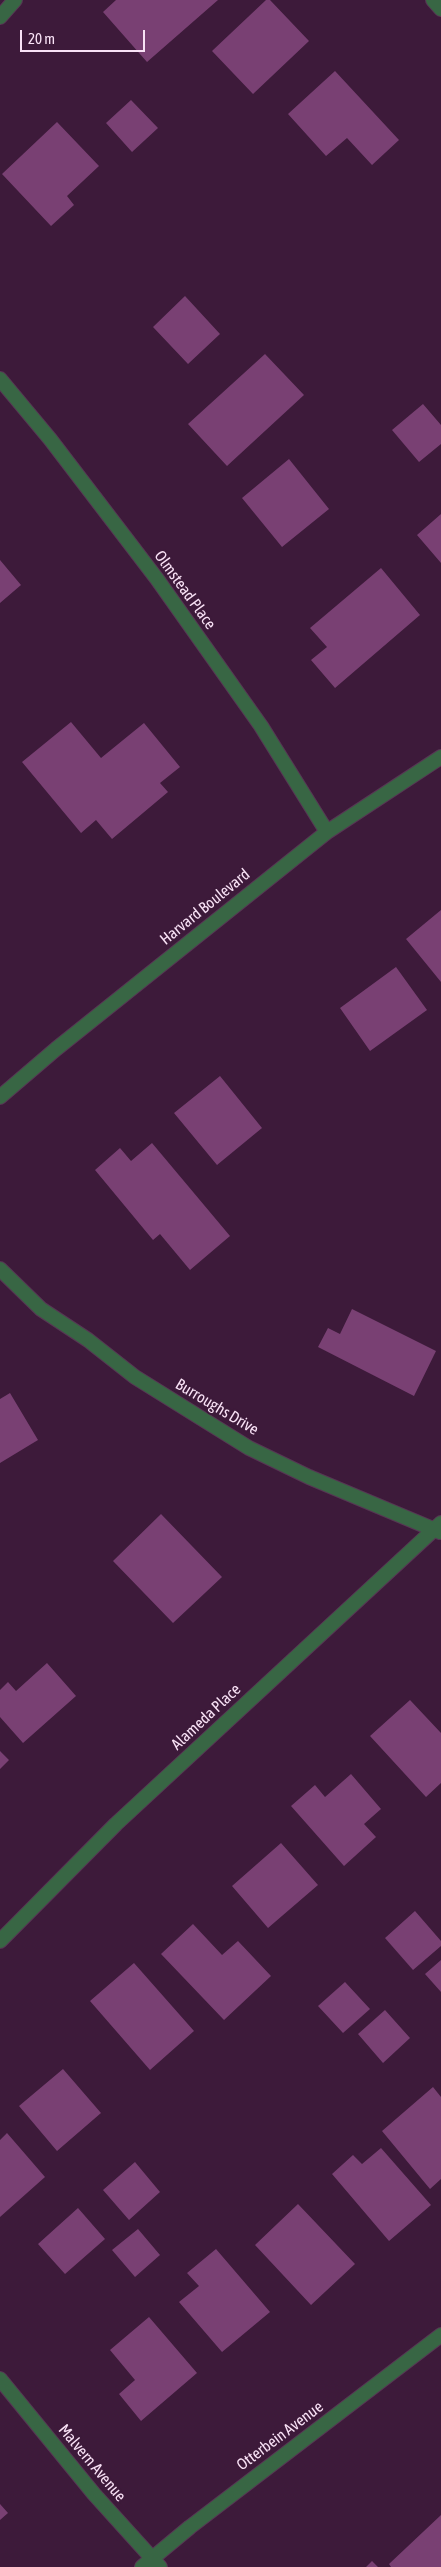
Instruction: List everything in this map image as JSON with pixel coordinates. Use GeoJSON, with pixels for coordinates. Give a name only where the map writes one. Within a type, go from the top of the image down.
{"type":"FeatureCollection","features":[{"type":"Feature","properties":{"kind":"street"},"geometry":{"type":"LineString","coordinates":[[0,17],[15,0]]}},
{"type":"Feature","properties":{"kind":"street"},"geometry":{"type":"LineString","coordinates":[[433,0],[441,9]]}},
{"type":"Feature","properties":{"kind":"street","name":"Olmstead Place"},"geometry":{"type":"LineString","coordinates":[[0,379],[50,439],[157,579],[261,726],[327,832]]}},
{"type":"Feature","properties":{"kind":"street","name":"Harvard Boulevard"},"geometry":{"type":"LineString","coordinates":[[0,1097],[56,1049],[327,832],[441,758]]}},
{"type":"Feature","properties":{"kind":"street","name":"Burroughs Drive"},"geometry":{"type":"LineString","coordinates":[[0,1269],[41,1310],[88,1340],[135,1377],[249,1448],[309,1477],[439,1529]]}},
{"type":"Feature","properties":{"kind":"street","name":"Alameda Place"},"geometry":{"type":"LineString","coordinates":[[0,1941],[116,1824],[439,1529]]}},
{"type":"Feature","properties":{"kind":"street","name":"Otterbein Avenue"},"geometry":{"type":"LineString","coordinates":[[151,2564],[441,2335]]}},
{"type":"Feature","properties":{"kind":"street","name":"Malvern Avenue"},"geometry":{"type":"LineString","coordinates":[[0,2379],[151,2564]]}},
{"type":"Feature","properties":{"kind":"building"},"geometry":{"type":"Polygon","coordinates":[[[116,0],[218,0],[147,62],[103,12],[116,0]]]}},
{"type":"Feature","properties":{"kind":"building"},"geometry":{"type":"Polygon","coordinates":[[[266,0],[270,0],[309,41],[253,94],[212,51],[266,0]]]}},
{"type":"Feature","properties":{"kind":"building"},"geometry":{"type":"Polygon","coordinates":[[[335,71],[399,140],[372,165],[347,138],[326,156],[288,114],[335,71]]]}},
{"type":"Feature","properties":{"kind":"building"},"geometry":{"type":"Polygon","coordinates":[[[131,100],[158,128],[132,152],[106,123],[131,100]]]}},
{"type":"Feature","properties":{"kind":"building"},"geometry":{"type":"Polygon","coordinates":[[[57,122],[99,166],[67,196],[74,205],[51,226],[2,174],[57,122]]]}},
{"type":"Feature","properties":{"kind":"building"},"geometry":{"type":"Polygon","coordinates":[[[185,296],[220,334],[188,364],[153,327],[185,296]]]}},
{"type":"Feature","properties":{"kind":"building"},"geometry":{"type":"Polygon","coordinates":[[[265,354],[304,395],[227,466],[188,424],[265,354]]]}},
{"type":"Feature","properties":{"kind":"building"},"geometry":{"type":"Polygon","coordinates":[[[423,404],[441,425],[441,444],[419,462],[392,430],[423,404]]]}},
{"type":"Feature","properties":{"kind":"building"},"geometry":{"type":"Polygon","coordinates":[[[289,459],[329,509],[282,547],[242,498],[289,459]]]}},
{"type":"Feature","properties":{"kind":"building"},"geometry":{"type":"Polygon","coordinates":[[[441,514],[441,563],[417,535],[441,514]]]}},
{"type":"Feature","properties":{"kind":"building"},"geometry":{"type":"Polygon","coordinates":[[[0,560],[21,585],[0,603],[0,560]]]}},
{"type":"Feature","properties":{"kind":"building"},"geometry":{"type":"Polygon","coordinates":[[[381,568],[420,615],[335,688],[311,660],[327,647],[310,628],[381,568]]]}},
{"type":"Feature","properties":{"kind":"building"},"geometry":{"type":"Polygon","coordinates":[[[71,722],[101,758],[144,723],[180,767],[160,783],[168,792],[112,839],[96,820],[81,833],[22,762],[71,722]]]}},
{"type":"Feature","properties":{"kind":"building"},"geometry":{"type":"Polygon","coordinates":[[[441,910],[441,982],[406,939],[441,910]]]}},
{"type":"Feature","properties":{"kind":"building"},"geometry":{"type":"Polygon","coordinates":[[[396,967],[427,1010],[370,1051],[340,1008],[396,967]]]}},
{"type":"Feature","properties":{"kind":"building"},"geometry":{"type":"Polygon","coordinates":[[[220,1076],[262,1128],[217,1165],[174,1113],[220,1076]]]}},
{"type":"Feature","properties":{"kind":"building"},"geometry":{"type":"Polygon","coordinates":[[[152,1143],[230,1236],[190,1270],[160,1234],[153,1240],[95,1170],[120,1148],[131,1161],[152,1143]]]}},
{"type":"Feature","properties":{"kind":"building"},"geometry":{"type":"Polygon","coordinates":[[[352,1309],[436,1351],[414,1396],[318,1347],[328,1328],[340,1334],[352,1309]]]}},
{"type":"Feature","properties":{"kind":"building"},"geometry":{"type":"Polygon","coordinates":[[[10,1393],[38,1440],[0,1463],[0,1399],[10,1393]]]}},
{"type":"Feature","properties":{"kind":"building"},"geometry":{"type":"Polygon","coordinates":[[[161,1514],[222,1577],[173,1623],[113,1561],[161,1514]]]}},
{"type":"Feature","properties":{"kind":"building"},"geometry":{"type":"Polygon","coordinates":[[[47,1663],[76,1696],[23,1743],[0,1717],[0,1690],[8,1682],[16,1691],[47,1663]]]}},
{"type":"Feature","properties":{"kind":"building"},"geometry":{"type":"Polygon","coordinates":[[[410,1700],[441,1733],[441,1783],[426,1797],[370,1736],[410,1700]]]}},
{"type":"Feature","properties":{"kind":"building"},"geometry":{"type":"Polygon","coordinates":[[[0,1751],[9,1760],[0,1769],[0,1751]]]}},
{"type":"Feature","properties":{"kind":"building"},"geometry":{"type":"Polygon","coordinates":[[[351,1774],[381,1809],[364,1824],[376,1837],[344,1866],[291,1806],[315,1785],[325,1797],[351,1774]]]}},
{"type":"Feature","properties":{"kind":"building"},"geometry":{"type":"Polygon","coordinates":[[[281,1843],[318,1885],[268,1928],[232,1886],[281,1843]]]}},
{"type":"Feature","properties":{"kind":"building"},"geometry":{"type":"Polygon","coordinates":[[[415,1911],[441,1941],[441,1946],[413,1970],[385,1938],[415,1911]]]}},
{"type":"Feature","properties":{"kind":"building"},"geometry":{"type":"Polygon","coordinates":[[[193,1924],[222,1955],[238,1941],[271,1976],[224,2020],[161,1954],[193,1924]]]}},
{"type":"Feature","properties":{"kind":"building"},"geometry":{"type":"Polygon","coordinates":[[[441,1960],[441,1992],[425,1974],[441,1960]]]}},
{"type":"Feature","properties":{"kind":"building"},"geometry":{"type":"Polygon","coordinates":[[[134,1963],[194,2031],[150,2070],[90,2001],[134,1963]]]}},
{"type":"Feature","properties":{"kind":"building"},"geometry":{"type":"Polygon","coordinates":[[[345,1982],[370,2009],[343,2033],[318,2006],[345,1982]]]}},
{"type":"Feature","properties":{"kind":"building"},"geometry":{"type":"Polygon","coordinates":[[[385,2010],[410,2038],[383,2063],[358,2034],[385,2010]]]}},
{"type":"Feature","properties":{"kind":"building"},"geometry":{"type":"Polygon","coordinates":[[[63,2069],[101,2113],[57,2151],[19,2106],[63,2069]]]}},
{"type":"Feature","properties":{"kind":"building"},"geometry":{"type":"Polygon","coordinates":[[[433,2087],[441,2097],[441,2179],[430,2189],[382,2131],[433,2087]]]}},
{"type":"Feature","properties":{"kind":"building"},"geometry":{"type":"Polygon","coordinates":[[[7,2133],[45,2177],[0,2217],[0,2140],[7,2133]]]}},
{"type":"Feature","properties":{"kind":"building"},"geometry":{"type":"Polygon","coordinates":[[[381,2148],[431,2205],[389,2241],[332,2174],[353,2155],[362,2164],[381,2148]]]}},
{"type":"Feature","properties":{"kind":"building"},"geometry":{"type":"Polygon","coordinates":[[[135,2162],[160,2192],[129,2220],[103,2190],[135,2162]]]}},
{"type":"Feature","properties":{"kind":"building"},"geometry":{"type":"Polygon","coordinates":[[[298,2204],[355,2264],[311,2305],[255,2245],[298,2204]]]}},
{"type":"Feature","properties":{"kind":"building"},"geometry":{"type":"Polygon","coordinates":[[[78,2208],[105,2239],[65,2274],[38,2244],[78,2208]]]}},
{"type":"Feature","properties":{"kind":"building"},"geometry":{"type":"Polygon","coordinates":[[[138,2229],[160,2255],[135,2277],[112,2250],[138,2229]]]}},
{"type":"Feature","properties":{"kind":"building"},"geometry":{"type":"Polygon","coordinates":[[[216,2249],[270,2312],[222,2352],[179,2302],[199,2286],[187,2273],[216,2249]]]}},
{"type":"Feature","properties":{"kind":"building"},"geometry":{"type":"Polygon","coordinates":[[[149,2317],[197,2373],[141,2421],[119,2394],[135,2380],[110,2350],[149,2317]]]}},
{"type":"Feature","properties":{"kind":"building"},"geometry":{"type":"Polygon","coordinates":[[[0,2504],[8,2513],[0,2520],[0,2504]]]}},
{"type":"Feature","properties":{"kind":"building"},"geometry":{"type":"Polygon","coordinates":[[[441,2515],[441,2567],[391,2567],[389,2564],[441,2515]]]}},
{"type":"Feature","properties":{"kind":"building"},"geometry":{"type":"Polygon","coordinates":[[[372,2561],[378,2567],[366,2567],[372,2561]]]}}]}
